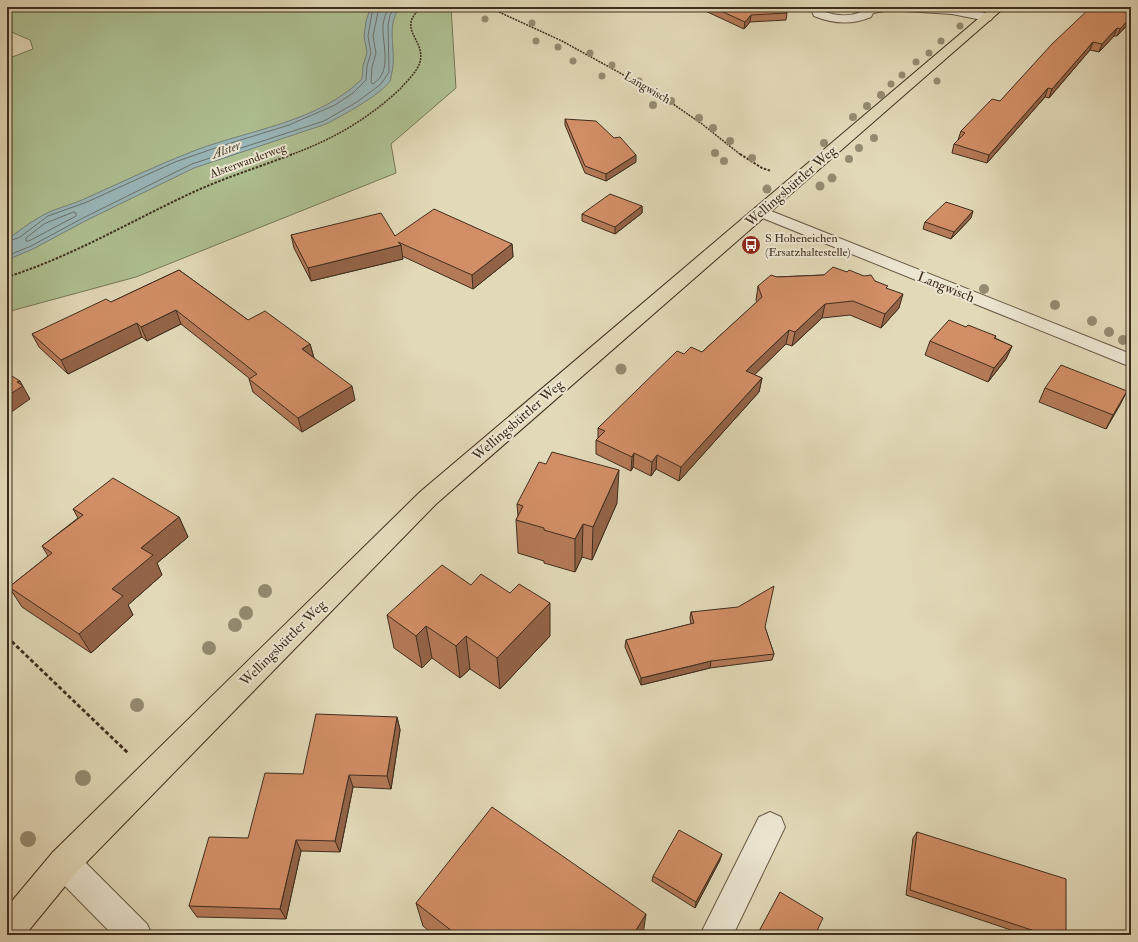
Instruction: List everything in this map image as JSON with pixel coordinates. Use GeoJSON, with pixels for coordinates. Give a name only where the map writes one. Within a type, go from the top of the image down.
{"type":"FeatureCollection","features":[{"type":"Feature","properties":{"kind":"main road","name":"Wellingsbüttler Weg"},"geometry":{"type":"LineString","coordinates":[[7,932],[64,863],[428,498],[761,212],[798,178],[999,7]]}},
{"type":"Feature","properties":{"kind":"street"},"geometry":{"type":"LineString","coordinates":[[816,7],[816,10],[822,15],[844,19],[861,17],[867,14],[867,10],[886,7]]}},
{"type":"Feature","properties":{"kind":"street"},"geometry":{"type":"LineString","coordinates":[[904,7],[952,10],[987,17]]}},
{"type":"Feature","properties":{"kind":"street","name":"Langwisch"},"geometry":{"type":"LineString","coordinates":[[761,212],[1131,361]]}},
{"type":"Feature","properties":{"kind":"street"},"geometry":{"type":"LineString","coordinates":[[716,935],[770,827]]}},
{"type":"Feature","properties":{"kind":"street"},"geometry":{"type":"LineString","coordinates":[[64,863],[136,935]]}},
{"type":"Feature","properties":{"kind":"path","name":"Alsterwanderweg"},"geometry":{"type":"LineString","coordinates":[[7,277],[43,266],[76,252],[168,204],[212,184],[300,151],[353,127],[378,108],[413,74],[420,61],[421,51],[410,29],[411,18],[422,7]]}},
{"type":"Feature","properties":{"kind":"path","name":"Langwisch"},"geometry":{"type":"LineString","coordinates":[[488,7],[562,41],[660,95],[702,124],[741,155],[762,168],[798,178]]}},
{"type":"Feature","properties":{"kind":"path"},"geometry":{"type":"LineString","coordinates":[[7,636],[151,776]]}},
{"type":"Feature","properties":{"kind":"green space"},"geometry":{"type":"Polygon","coordinates":[[[7,7],[451,7],[456,88],[391,144],[396,173],[136,277],[7,312],[7,59],[33,49],[30,40],[7,30],[7,7]]]}},
{"type":"Feature","properties":{"kind":"water","name":"Alster"},"geometry":{"type":"Polygon","coordinates":[[[371,7],[400,7],[393,22],[393,64],[390,80],[379,92],[350,111],[326,124],[194,168],[85,221],[33,249],[7,260],[7,239],[45,214],[82,200],[196,150],[305,115],[345,94],[362,79],[363,66],[367,53],[364,36],[366,21],[371,7]]]}},
{"type":"Feature","properties":{"kind":"building"},"geometry":{"type":"Polygon","coordinates":[[[712,7],[783,7],[787,13],[751,15],[745,22],[712,7]]]}},
{"type":"Feature","properties":{"kind":"building"},"geometry":{"type":"Polygon","coordinates":[[[1091,7],[1131,7],[1131,17],[1120,29],[1117,28],[1102,44],[1093,42],[1052,89],[1048,88],[989,155],[954,144],[965,133],[961,131],[992,99],[1000,101],[1052,44],[1091,7]]]}},
{"type":"Feature","properties":{"kind":"building"},"geometry":{"type":"Polygon","coordinates":[[[565,119],[596,121],[614,138],[620,137],[636,155],[606,174],[585,166],[565,119]]]}},
{"type":"Feature","properties":{"kind":"building"},"geometry":{"type":"Polygon","coordinates":[[[610,194],[642,206],[615,227],[582,214],[610,194]]]}},
{"type":"Feature","properties":{"kind":"building"},"geometry":{"type":"Polygon","coordinates":[[[946,202],[973,211],[954,232],[925,222],[946,202]]]}},
{"type":"Feature","properties":{"kind":"building"},"geometry":{"type":"Polygon","coordinates":[[[434,209],[512,244],[472,275],[398,242],[401,245],[308,268],[291,235],[381,213],[395,236],[434,209]]]}},
{"type":"Feature","properties":{"kind":"building"},"geometry":{"type":"Polygon","coordinates":[[[833,267],[847,272],[849,270],[864,276],[871,275],[875,281],[888,286],[886,288],[903,294],[885,314],[853,301],[825,304],[795,332],[789,330],[746,371],[762,378],[681,467],[657,455],[652,462],[634,453],[632,457],[596,440],[605,431],[598,428],[677,351],[684,354],[691,347],[702,352],[762,297],[758,286],[771,275],[777,277],[824,275],[833,267]]]}},
{"type":"Feature","properties":{"kind":"building"},"geometry":{"type":"Polygon","coordinates":[[[179,270],[248,320],[265,311],[310,344],[302,349],[352,386],[298,418],[249,379],[257,374],[176,310],[141,327],[137,323],[61,360],[32,334],[106,299],[111,302],[179,270]]]}},
{"type":"Feature","properties":{"kind":"building"},"geometry":{"type":"Polygon","coordinates":[[[949,320],[966,327],[968,325],[996,336],[994,338],[1012,346],[994,368],[930,341],[949,320]]]}},
{"type":"Feature","properties":{"kind":"building"},"geometry":{"type":"Polygon","coordinates":[[[1061,365],[1127,391],[1113,415],[1045,388],[1061,365]]]}},
{"type":"Feature","properties":{"kind":"building"},"geometry":{"type":"Polygon","coordinates":[[[7,373],[20,381],[17,382],[23,386],[7,396],[7,373]]]}},
{"type":"Feature","properties":{"kind":"building"},"geometry":{"type":"Polygon","coordinates":[[[552,452],[619,470],[593,527],[583,524],[575,539],[516,520],[523,506],[517,504],[539,462],[546,464],[552,452]]]}},
{"type":"Feature","properties":{"kind":"building"},"geometry":{"type":"Polygon","coordinates":[[[113,478],[179,517],[141,548],[153,555],[112,589],[123,596],[79,634],[9,587],[52,553],[42,546],[83,515],[73,509],[113,478]]]}},
{"type":"Feature","properties":{"kind":"building"},"geometry":{"type":"Polygon","coordinates":[[[442,565],[471,585],[481,574],[510,593],[519,584],[550,603],[497,658],[466,636],[456,646],[426,626],[416,636],[387,615],[442,565]]]}},
{"type":"Feature","properties":{"kind":"building"},"geometry":{"type":"Polygon","coordinates":[[[774,586],[765,627],[774,654],[711,661],[641,678],[626,640],[694,623],[691,612],[738,607],[774,586]]]}},
{"type":"Feature","properties":{"kind":"building"},"geometry":{"type":"Polygon","coordinates":[[[316,714],[397,717],[387,776],[349,775],[335,841],[296,840],[280,909],[189,906],[209,837],[248,838],[265,773],[303,774],[316,714]]]}},
{"type":"Feature","properties":{"kind":"building"},"geometry":{"type":"Polygon","coordinates":[[[492,807],[646,914],[633,935],[457,935],[416,903],[492,807]]]}},
{"type":"Feature","properties":{"kind":"building"},"geometry":{"type":"Polygon","coordinates":[[[679,830],[722,854],[696,902],[653,876],[679,830]]]}},
{"type":"Feature","properties":{"kind":"building"},"geometry":{"type":"Polygon","coordinates":[[[917,832],[1066,879],[1066,935],[1047,935],[910,890],[917,832]]]}},
{"type":"Feature","properties":{"kind":"building"},"geometry":{"type":"Polygon","coordinates":[[[780,892],[823,918],[815,935],[757,935],[780,892]]]}},
{"type":"Feature","properties":{"kind":"place","name":"S Hoheneichen (Ersatzhaltestelle)"},"geometry":{"type":"Point","coordinates":[751,245]}}]}
